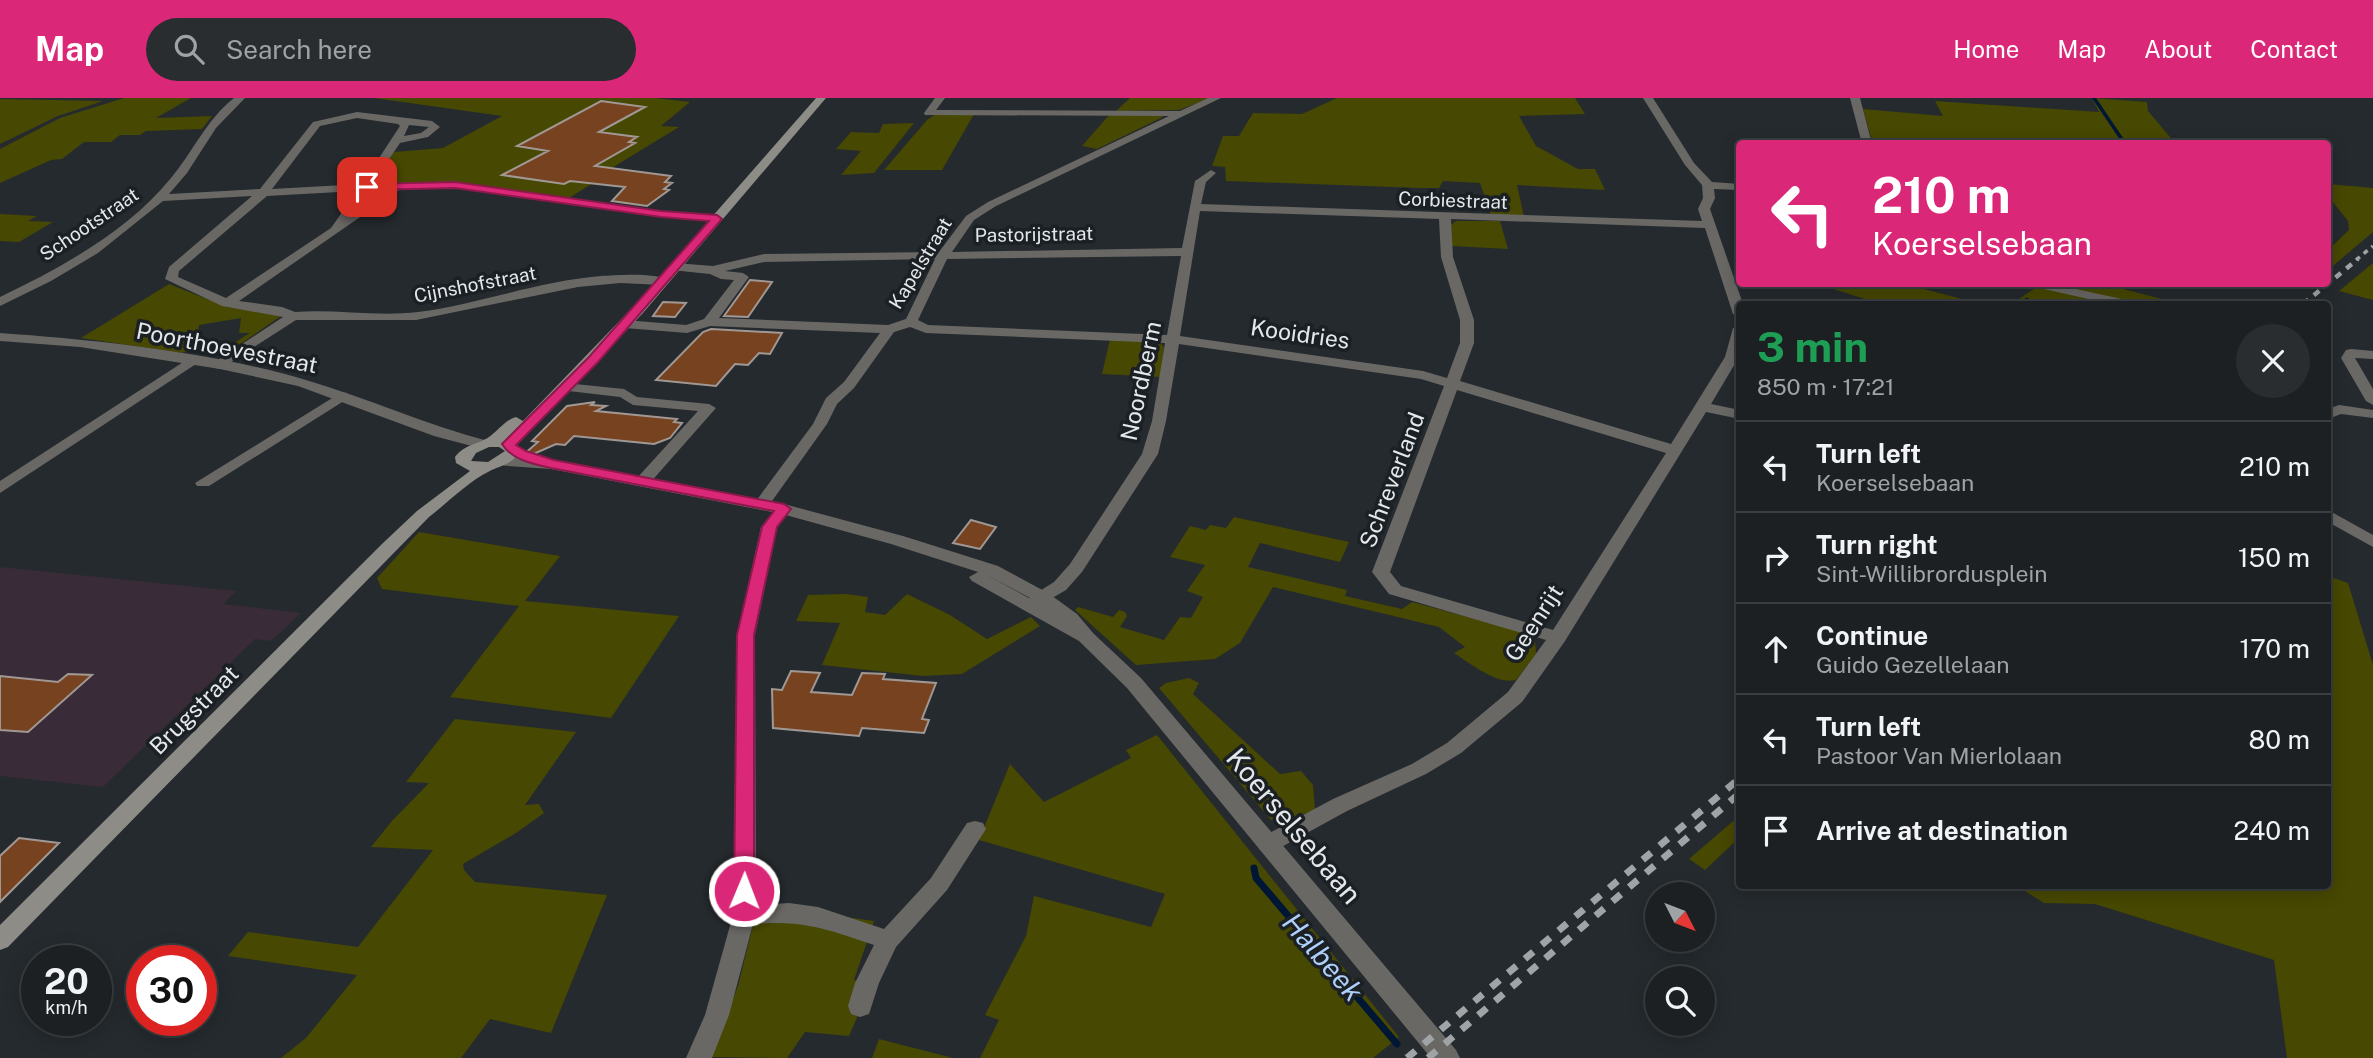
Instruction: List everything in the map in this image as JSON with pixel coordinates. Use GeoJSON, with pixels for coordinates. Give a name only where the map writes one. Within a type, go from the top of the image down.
{"type":"FeatureCollection","features":[{"type":"Feature","properties":{"kind":"main road"},"geometry":{"type":"LineString","coordinates":[[500,448],[593,359],[821,98]]}},
{"type":"Feature","properties":{"kind":"main road"},"geometry":{"type":"LineString","coordinates":[[500,448],[583,358],[605,344]]}},
{"type":"Feature","properties":{"kind":"main road","name":"Brugstraat"},"geometry":{"type":"LineString","coordinates":[[472,462],[500,448]]}},
{"type":"Feature","properties":{"kind":"main road","name":"Brugstraat"},"geometry":{"type":"LineString","coordinates":[[0,940],[472,462],[500,448]]}},
{"type":"Feature","properties":{"kind":"street","name":"Schootstraat"},"geometry":{"type":"LineString","coordinates":[[0,302],[80,257],[160,198],[176,180],[212,123],[240,98]]}},
{"type":"Feature","properties":{"kind":"street"},"geometry":{"type":"LineString","coordinates":[[940,98],[929,113],[1184,113]]}},
{"type":"Feature","properties":{"kind":"street","name":"Kapelstraat"},"geometry":{"type":"LineString","coordinates":[[761,505],[820,424],[841,389],[849,385],[890,329],[911,322],[943,255],[970,218],[992,204],[1216,98]]}},
{"type":"Feature","properties":{"kind":"street"},"geometry":{"type":"LineString","coordinates":[[1648,98],[1690,165],[1708,185],[1709,198],[1704,209],[1736,303]]}},
{"type":"Feature","properties":{"kind":"street"},"geometry":{"type":"LineString","coordinates":[[1855,98],[1866,140]]}},
{"type":"Feature","properties":{"kind":"street"},"geometry":{"type":"LineString","coordinates":[[293,316],[282,311],[226,303],[172,279],[170,274],[264,192],[317,124],[357,115],[435,127],[424,135],[396,141]]}},
{"type":"Feature","properties":{"kind":"street"},"geometry":{"type":"LineString","coordinates":[[335,231],[396,141],[405,126],[402,121]]}},
{"type":"Feature","properties":{"kind":"street","name":"Noordberm"},"geometry":{"type":"LineString","coordinates":[[1036,601],[1060,586],[1076,568],[1150,454],[1159,421],[1195,207],[1201,181],[1211,173]]}},
{"type":"Feature","properties":{"kind":"street"},"geometry":{"type":"LineString","coordinates":[[160,198],[398,185],[469,187],[661,214],[718,217]]}},
{"type":"Feature","properties":{"kind":"street"},"geometry":{"type":"LineString","coordinates":[[226,303],[335,231],[398,185]]}},
{"type":"Feature","properties":{"kind":"street"},"geometry":{"type":"LineString","coordinates":[[1708,185],[1736,187]]}},
{"type":"Feature","properties":{"kind":"street","name":"Corbiestraat"},"geometry":{"type":"LineString","coordinates":[[1195,207],[1445,218],[1709,225]]}},
{"type":"Feature","properties":{"kind":"street","name":"Schreverland"},"geometry":{"type":"LineString","coordinates":[[1445,218],[1447,257],[1466,320],[1467,343],[1381,572],[1395,590],[1558,637]]}},
{"type":"Feature","properties":{"kind":"street","name":"Pastorijstraat"},"geometry":{"type":"LineString","coordinates":[[713,270],[764,258],[1188,252]]}},
{"type":"Feature","properties":{"kind":"street"},"geometry":{"type":"LineString","coordinates":[[675,267],[713,270],[725,276],[743,277],[709,322]]}},
{"type":"Feature","properties":{"kind":"street","name":"Cijnshofstraat"},"geometry":{"type":"LineString","coordinates":[[293,316],[315,313],[411,317],[456,311],[580,283],[634,279],[663,281]]}},
{"type":"Feature","properties":{"kind":"street"},"geometry":{"type":"LineString","coordinates":[[2052,287],[2113,301]]}},
{"type":"Feature","properties":{"kind":"street"},"geometry":{"type":"LineString","coordinates":[[220,365],[293,316]]}},
{"type":"Feature","properties":{"kind":"street"},"geometry":{"type":"LineString","coordinates":[[625,324],[687,329],[709,322],[890,329]]}},
{"type":"Feature","properties":{"kind":"street","name":"Kooidries"},"geometry":{"type":"LineString","coordinates":[[911,322],[926,329],[1173,339],[1410,373],[1453,383],[1674,450]]}},
{"type":"Feature","properties":{"kind":"street","name":"Poorthoevestraat"},"geometry":{"type":"LineString","coordinates":[[0,337],[80,343],[220,365],[302,383],[439,433],[500,448]]}},
{"type":"Feature","properties":{"kind":"street","name":"Geenrijt"},"geometry":{"type":"LineString","coordinates":[[1268,844],[1340,805],[1419,769],[1454,748],[1515,697],[1558,637],[1702,407],[1732,358],[1736,343]]}},
{"type":"Feature","properties":{"kind":"street"},"geometry":{"type":"LineString","coordinates":[[2373,355],[2351,353],[2348,358],[2373,401]]}},
{"type":"Feature","properties":{"kind":"street"},"geometry":{"type":"LineString","coordinates":[[0,488],[191,361]]}},
{"type":"Feature","properties":{"kind":"street"},"geometry":{"type":"LineString","coordinates":[[565,387],[624,393],[633,401],[705,413],[643,481]]}},
{"type":"Feature","properties":{"kind":"street"},"geometry":{"type":"LineString","coordinates":[[204,483],[342,396]]}},
{"type":"Feature","properties":{"kind":"street"},"geometry":{"type":"LineString","coordinates":[[1702,407],[1736,414]]}},
{"type":"Feature","properties":{"kind":"street"},"geometry":{"type":"LineString","coordinates":[[2331,413],[2339,409],[2373,414]]}},
{"type":"Feature","properties":{"kind":"street","name":"Poorthoevestraat"},"geometry":{"type":"LineString","coordinates":[[439,433],[472,462]]}},
{"type":"Feature","properties":{"kind":"street","name":"Koerselsebaan"},"geometry":{"type":"LineString","coordinates":[[500,448],[551,464],[784,509],[884,536],[992,570],[1036,601],[1060,625],[1087,638],[1134,683],[1447,1058]]}},
{"type":"Feature","properties":{"kind":"street"},"geometry":{"type":"LineString","coordinates":[[699,1058],[716,1015],[744,915],[746,635],[769,527],[784,509]]}},
{"type":"Feature","properties":{"kind":"street"},"geometry":{"type":"LineString","coordinates":[[2331,517],[2369,538]]}},
{"type":"Feature","properties":{"kind":"street"},"geometry":{"type":"LineString","coordinates":[[2331,529],[2369,538]]}},
{"type":"Feature","properties":{"kind":"street"},"geometry":{"type":"LineString","coordinates":[[860,1006],[867,983],[888,940],[939,884],[975,829]]}},
{"type":"Feature","properties":{"kind":"street"},"geometry":{"type":"LineString","coordinates":[[744,915],[789,912],[818,917],[888,940]]}},
{"type":"Feature","properties":{"kind":"shaded area"},"geometry":{"type":"Polygon","coordinates":[[[124,98],[191,98],[156,118],[212,116],[202,129],[146,131],[140,135],[120,135],[111,142],[84,142],[62,159],[51,160],[0,183],[0,149],[60,118],[124,98]]]}},
{"type":"Feature","properties":{"kind":"shaded area"},"geometry":{"type":"Polygon","coordinates":[[[374,98],[655,98],[690,102],[661,126],[679,127],[597,177],[601,178],[569,198],[487,187],[378,183],[377,177],[394,152],[443,148],[502,116],[374,98]]]}},
{"type":"Feature","properties":{"kind":"shaded area"},"geometry":{"type":"Polygon","coordinates":[[[1130,98],[1210,98],[1179,110],[1116,111],[1130,98]]]}},
{"type":"Feature","properties":{"kind":"shaded area"},"geometry":{"type":"Polygon","coordinates":[[[1337,98],[1575,98],[1585,114],[1519,116],[1536,146],[1578,169],[1595,169],[1605,190],[1517,185],[1524,217],[1491,215],[1480,183],[1443,181],[1439,188],[1420,188],[1226,181],[1225,167],[1212,166],[1223,136],[1239,136],[1253,113],[1302,114],[1337,98]]]}},
{"type":"Feature","properties":{"kind":"shaded area"},"geometry":{"type":"Polygon","coordinates":[[[2092,98],[2147,102],[2148,111],[2172,140],[1872,140],[1863,109],[1943,116],[1935,101],[2099,112],[2092,98]]]}},
{"type":"Feature","properties":{"kind":"shaded area"},"geometry":{"type":"Polygon","coordinates":[[[0,99],[103,101],[58,116],[0,144],[0,99]]]}},
{"type":"Feature","properties":{"kind":"shaded area"},"geometry":{"type":"Polygon","coordinates":[[[936,114],[974,114],[942,170],[884,170],[927,120],[936,114]]]}},
{"type":"Feature","properties":{"kind":"shaded area"},"geometry":{"type":"Polygon","coordinates":[[[1110,114],[1163,117],[1097,149],[1082,146],[1110,114]]]}},
{"type":"Feature","properties":{"kind":"shaded area"},"geometry":{"type":"Polygon","coordinates":[[[914,123],[874,173],[841,175],[861,151],[836,149],[851,132],[879,133],[883,124],[914,123]]]}},
{"type":"Feature","properties":{"kind":"shaded area"},"geometry":{"type":"Polygon","coordinates":[[[2331,184],[2373,188],[2373,232],[2331,267],[2331,247],[2349,230],[2348,221],[2331,200],[2331,184]]]}},
{"type":"Feature","properties":{"kind":"shaded area"},"geometry":{"type":"Polygon","coordinates":[[[0,214],[37,216],[28,221],[53,222],[19,242],[0,241],[0,214]]]}},
{"type":"Feature","properties":{"kind":"shaded area"},"geometry":{"type":"Polygon","coordinates":[[[1456,221],[1500,221],[1508,249],[1452,246],[1451,225],[1456,221]]]}},
{"type":"Feature","properties":{"kind":"shaded area"},"geometry":{"type":"Polygon","coordinates":[[[2373,263],[2373,300],[2339,291],[2373,263]]]}},
{"type":"Feature","properties":{"kind":"shaded area"},"geometry":{"type":"Polygon","coordinates":[[[169,284],[227,307],[281,316],[226,354],[220,355],[218,353],[250,333],[239,333],[241,318],[199,325],[197,347],[182,353],[81,338],[169,284]]]}},
{"type":"Feature","properties":{"kind":"shaded area"},"geometry":{"type":"Polygon","coordinates":[[[1916,287],[1970,301],[1871,301],[1830,288],[1916,287]]]}},
{"type":"Feature","properties":{"kind":"shaded area"},"geometry":{"type":"Polygon","coordinates":[[[2037,287],[2042,287],[2100,301],[2016,301],[2037,287]]]}},
{"type":"Feature","properties":{"kind":"shaded area"},"geometry":{"type":"Polygon","coordinates":[[[2064,287],[2116,287],[2169,301],[2123,301],[2064,287]]]}},
{"type":"Feature","properties":{"kind":"shaded area"},"geometry":{"type":"Polygon","coordinates":[[[1110,339],[1160,343],[1164,347],[1160,377],[1102,374],[1110,339]]]}},
{"type":"Feature","properties":{"kind":"shaded area"},"geometry":{"type":"Polygon","coordinates":[[[1234,517],[1349,542],[1340,562],[1260,543],[1248,567],[1347,590],[1345,596],[1402,609],[1412,602],[1516,630],[1535,640],[1536,654],[1516,680],[1500,679],[1454,653],[1465,647],[1439,627],[1273,587],[1240,643],[1215,659],[1136,665],[1075,610],[1078,607],[1113,617],[1119,610],[1125,612],[1127,616],[1120,627],[1164,640],[1180,617],[1191,618],[1203,597],[1187,591],[1205,565],[1170,557],[1190,526],[1206,530],[1210,525],[1226,528],[1234,517]]]}},
{"type":"Feature","properties":{"kind":"shaded area"},"geometry":{"type":"Polygon","coordinates":[[[419,532],[560,556],[525,601],[679,616],[611,718],[450,697],[519,606],[382,589],[377,578],[419,532]]]}},
{"type":"Feature","properties":{"kind":"shaded area"},"geometry":{"type":"Polygon","coordinates":[[[0,567],[236,591],[223,604],[301,613],[271,641],[255,639],[103,787],[0,776],[0,567]]]}},
{"type":"Feature","properties":{"kind":"shaded area"},"geometry":{"type":"Polygon","coordinates":[[[2331,577],[2348,583],[2373,665],[2373,1058],[2287,1058],[2274,960],[2095,904],[2044,903],[2022,889],[2331,889],[2331,577]]]}},
{"type":"Feature","properties":{"kind":"shaded area"},"geometry":{"type":"Polygon","coordinates":[[[846,594],[868,597],[865,612],[885,615],[907,594],[950,615],[987,639],[1031,617],[1040,626],[962,674],[923,676],[822,665],[840,623],[796,621],[808,595],[846,594]]]}},
{"type":"Feature","properties":{"kind":"shaded area"},"geometry":{"type":"Polygon","coordinates":[[[1189,678],[1199,683],[1193,694],[1280,774],[1301,771],[1313,785],[1315,810],[1281,822],[1271,820],[1159,688],[1166,683],[1189,678]]]}},
{"type":"Feature","properties":{"kind":"shaded area"},"geometry":{"type":"Polygon","coordinates":[[[455,719],[576,732],[525,805],[539,804],[544,813],[463,864],[464,870],[475,882],[607,895],[551,1033],[490,1019],[461,1058],[281,1058],[306,1038],[357,975],[228,956],[248,932],[358,947],[433,850],[371,847],[429,783],[406,782],[455,719]]]}},
{"type":"Feature","properties":{"kind":"shaded area"},"geometry":{"type":"Polygon","coordinates":[[[1157,735],[1399,1037],[1373,1058],[980,1058],[999,1020],[985,1015],[1026,936],[1034,896],[1151,927],[1165,894],[979,840],[1010,764],[1044,802],[1131,758],[1126,750],[1157,735]]]}},
{"type":"Feature","properties":{"kind":"shaded area"},"geometry":{"type":"Polygon","coordinates":[[[1736,819],[1736,841],[1705,870],[1689,859],[1736,819]]]}},
{"type":"Feature","properties":{"kind":"shaded area"},"geometry":{"type":"Polygon","coordinates":[[[758,905],[874,921],[854,980],[872,983],[849,1036],[805,1032],[787,1058],[711,1057],[738,986],[758,905]]]}},
{"type":"Feature","properties":{"kind":"shaded area"},"geometry":{"type":"Polygon","coordinates":[[[879,1039],[953,1058],[872,1058],[879,1039]]]}},
{"type":"Feature","properties":{"kind":"building"},"geometry":{"type":"Polygon","coordinates":[[[601,101],[645,107],[599,132],[637,137],[629,142],[635,143],[595,166],[671,176],[665,182],[672,183],[664,189],[669,190],[647,206],[612,201],[625,187],[570,181],[564,184],[502,175],[548,151],[517,146],[601,101]]]}},
{"type":"Feature","properties":{"kind":"building"},"geometry":{"type":"Polygon","coordinates":[[[750,280],[772,282],[748,317],[724,316],[750,280]]]}},
{"type":"Feature","properties":{"kind":"building"},"geometry":{"type":"Polygon","coordinates":[[[663,302],[686,303],[675,317],[653,316],[663,302]]]}},
{"type":"Feature","properties":{"kind":"building"},"geometry":{"type":"Polygon","coordinates":[[[711,329],[782,333],[770,354],[759,353],[748,365],[735,364],[716,386],[656,380],[703,332],[711,329]]]}},
{"type":"Feature","properties":{"kind":"building"},"geometry":{"type":"Polygon","coordinates":[[[595,402],[591,405],[606,406],[596,411],[677,419],[674,422],[682,423],[670,438],[654,444],[574,436],[565,445],[556,444],[529,456],[523,455],[538,442],[532,441],[567,406],[595,402]]]}},
{"type":"Feature","properties":{"kind":"building"},"geometry":{"type":"Polygon","coordinates":[[[971,520],[996,527],[980,549],[953,543],[971,520]]]}},
{"type":"Feature","properties":{"kind":"building"},"geometry":{"type":"Polygon","coordinates":[[[791,671],[820,673],[811,692],[852,695],[862,673],[885,674],[883,679],[936,683],[922,719],[929,720],[924,733],[862,728],[859,736],[773,728],[772,689],[782,690],[791,671]]]}},
{"type":"Feature","properties":{"kind":"building"},"geometry":{"type":"Polygon","coordinates":[[[68,674],[92,675],[28,732],[0,730],[0,676],[58,682],[68,674]]]}},
{"type":"Feature","properties":{"kind":"building"},"geometry":{"type":"Polygon","coordinates":[[[19,838],[59,843],[0,902],[0,856],[19,838]]]}},
{"type":"Feature","properties":{"kind":"waterway","name":"Halbeek"},"geometry":{"type":"LineString","coordinates":[[2094,98],[2122,140]]}},
{"type":"Feature","properties":{"kind":"waterway","name":"Halbeek"},"geometry":{"type":"LineString","coordinates":[[1254,868],[1256,878],[1397,1044]]}},
{"type":"Feature","properties":{"kind":"railway"},"geometry":{"type":"LineString","coordinates":[[2356,260],[2373,246]]}},
{"type":"Feature","properties":{"kind":"railway"},"geometry":{"type":"LineString","coordinates":[[2331,281],[2358,259]]}},
{"type":"Feature","properties":{"kind":"railway"},"geometry":{"type":"LineString","coordinates":[[2307,301],[2324,287]]}},
{"type":"Feature","properties":{"kind":"railway"},"geometry":{"type":"LineString","coordinates":[[1407,1058],[1736,781]]}},
{"type":"Feature","properties":{"kind":"railway"},"geometry":{"type":"LineString","coordinates":[[1428,1058],[1736,796]]}},
{"type":"Feature","properties":{"kind":"route"},"geometry":{"type":"LineString","coordinates":[[367,187],[455,185],[661,214],[717,219],[593,359],[509,444],[513,451],[551,464],[784,509],[769,527],[746,635],[744,891]]}}]}
